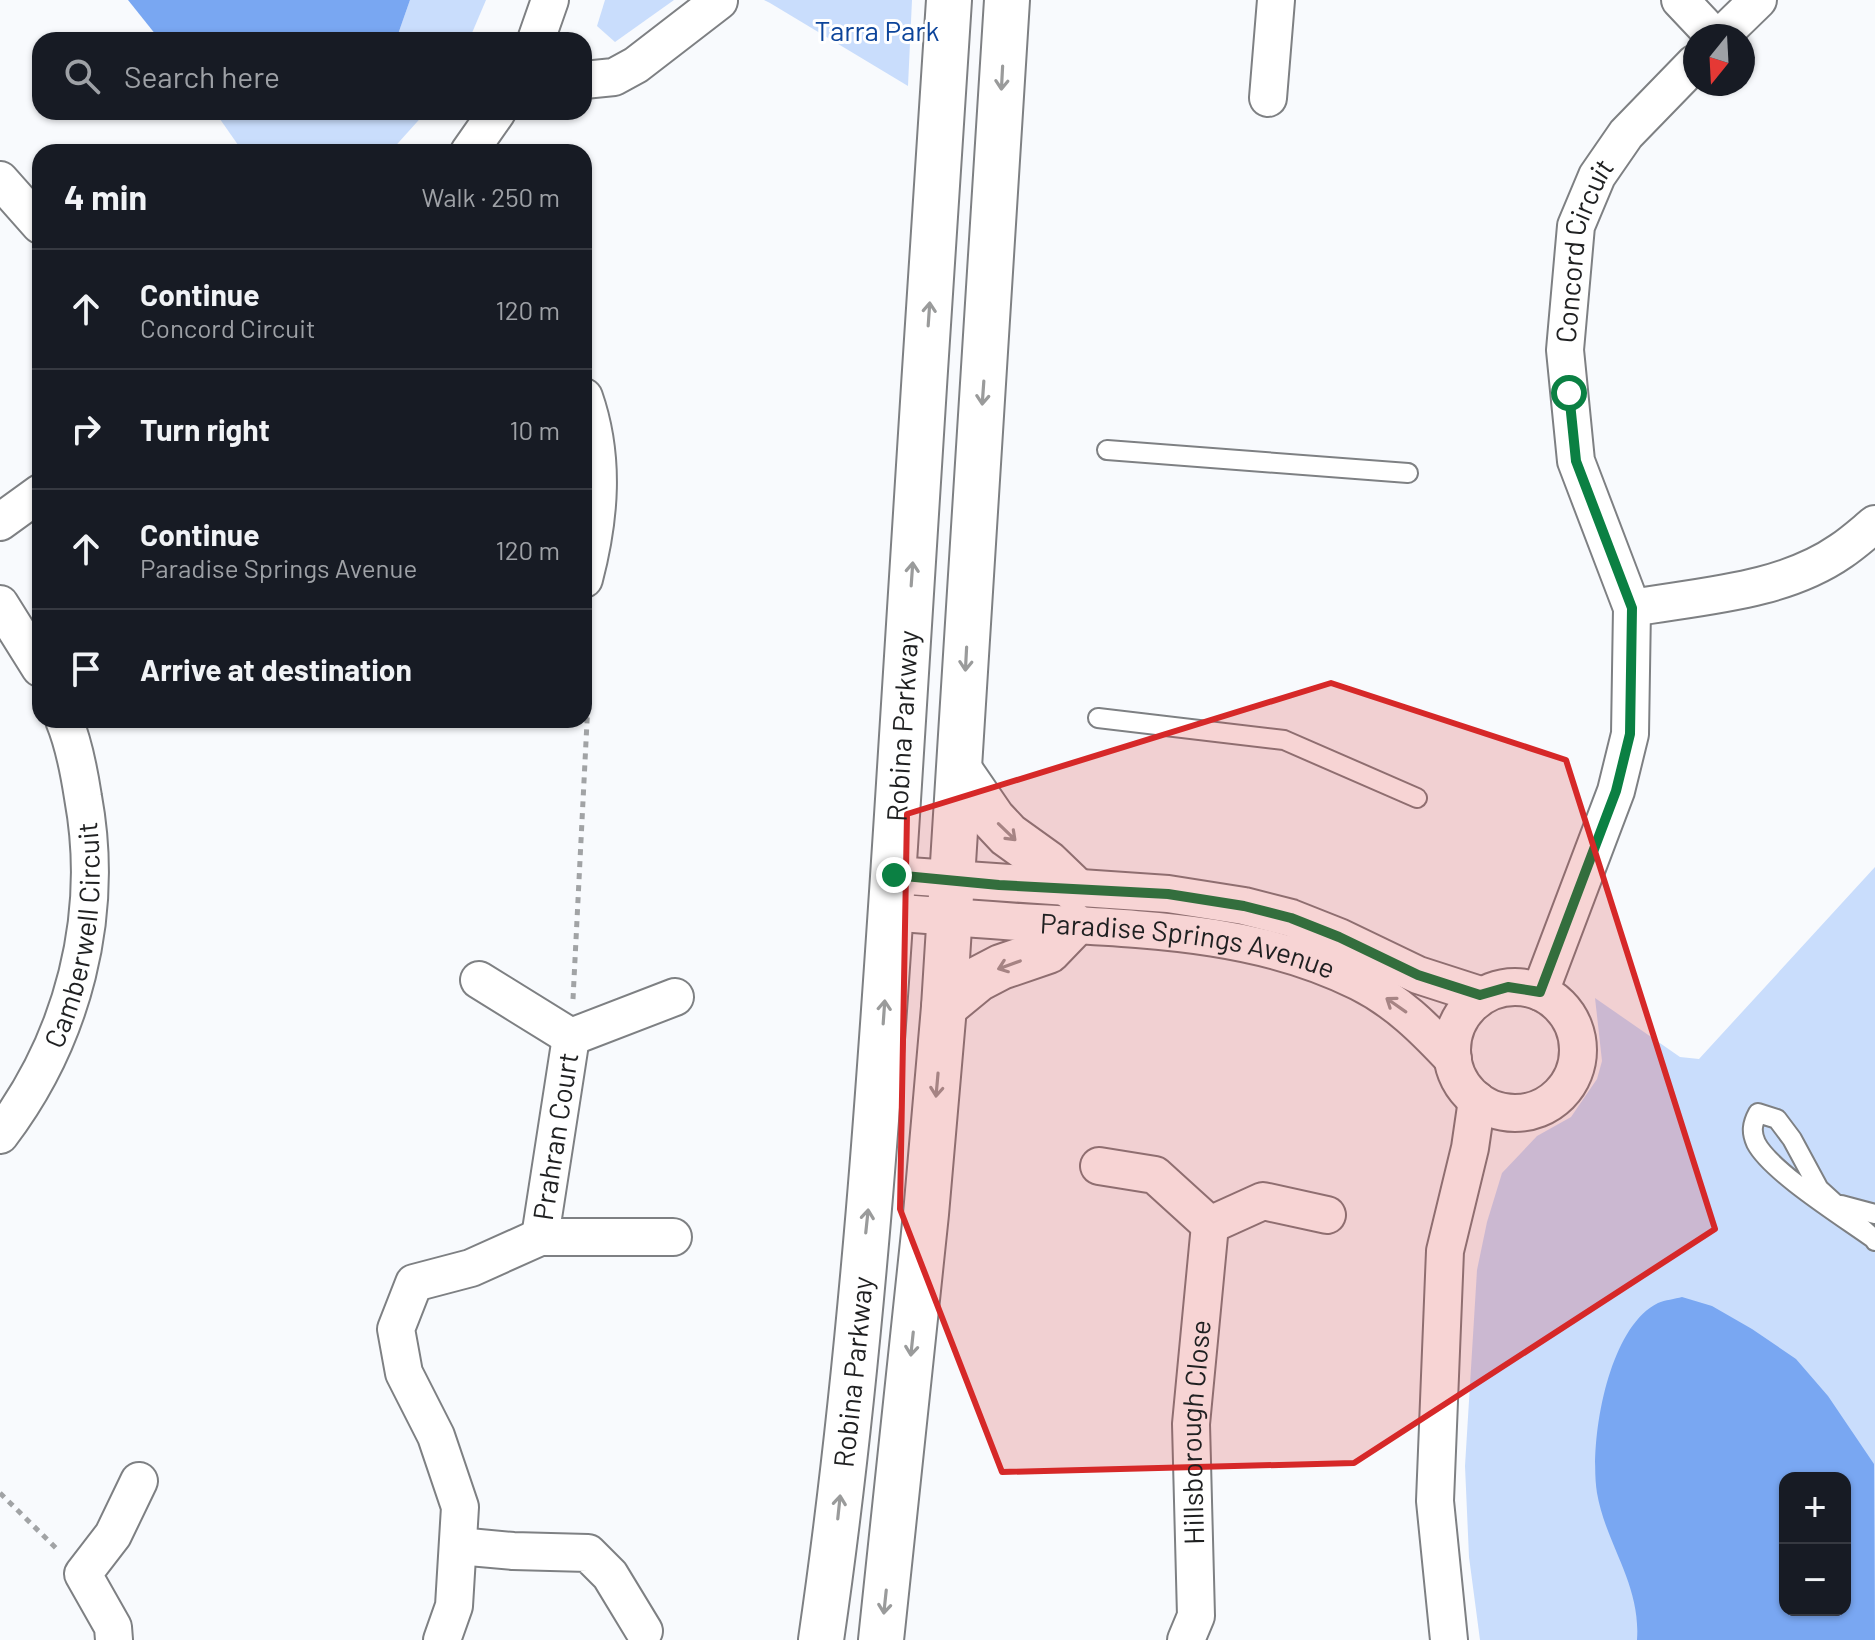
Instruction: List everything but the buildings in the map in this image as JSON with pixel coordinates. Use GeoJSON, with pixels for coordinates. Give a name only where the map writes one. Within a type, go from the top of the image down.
{"type":"FeatureCollection","features":[{"type":"Feature","properties":{"kind":"main road","name":"Robina Parkway"},"geometry":{"type":"LineString","coordinates":[[821,1640],[834,1549],[872,1174],[893,894],[949,0]]}},
{"type":"Feature","properties":{"kind":"main road","name":"Robina Parkway"},"geometry":{"type":"LineString","coordinates":[[881,1640],[926,1214],[944,1007],[1007,0]]}},
{"type":"Feature","properties":{"kind":"main road"},"geometry":{"type":"LineString","coordinates":[[944,1007],[978,979],[1001,967],[1048,951],[1073,906],[1047,863],[1008,835],[960,771]]}},
{"type":"Feature","properties":{"kind":"street"},"geometry":{"type":"LineString","coordinates":[[539,32],[550,0]]}},
{"type":"Feature","properties":{"kind":"street"},"geometry":{"type":"LineString","coordinates":[[1268,98],[1276,0]]}},
{"type":"Feature","properties":{"kind":"street"},"geometry":{"type":"LineString","coordinates":[[1680,0],[1703,24]]}},
{"type":"Feature","properties":{"kind":"street"},"geometry":{"type":"LineString","coordinates":[[1733,24],[1758,0]]}},
{"type":"Feature","properties":{"kind":"street"},"geometry":{"type":"LineString","coordinates":[[592,79],[614,77],[636,65],[719,1]]}},
{"type":"Feature","properties":{"kind":"street","name":"Concord Circuit"},"geometry":{"type":"LineString","coordinates":[[1540,992],[1616,791],[1630,734],[1632,608],[1576,461],[1565,350],[1576,226],[1597,176],[1626,134],[1683,75]]}},
{"type":"Feature","properties":{"kind":"street"},"geometry":{"type":"LineString","coordinates":[[475,144],[491,120]]}},
{"type":"Feature","properties":{"kind":"street"},"geometry":{"type":"LineString","coordinates":[[0,180],[32,216]]}},
{"type":"Feature","properties":{"kind":"street"},"geometry":{"type":"LineString","coordinates":[[592,425],[596,439],[599,495],[592,542]]}},
{"type":"Feature","properties":{"kind":"street"},"geometry":{"type":"LineString","coordinates":[[0,522],[32,499]]}},
{"type":"Feature","properties":{"kind":"street"},"geometry":{"type":"LineString","coordinates":[[1632,608],[1752,587],[1799,573],[1840,552],[1875,524]]}},
{"type":"Feature","properties":{"kind":"street"},"geometry":{"type":"LineString","coordinates":[[0,604],[32,655]]}},
{"type":"Feature","properties":{"kind":"street","name":"Camberwell Circuit"},"geometry":{"type":"LineString","coordinates":[[0,1135],[23,1105],[49,1056],[78,976],[85,938],[91,886],[90,833],[81,782],[66,728]]}},
{"type":"Feature","properties":{"kind":"street","name":"Paradise Springs Avenue"},"geometry":{"type":"LineString","coordinates":[[893,894],[1073,906],[1210,900],[1291,918],[1418,975],[1480,995]]}},
{"type":"Feature","properties":{"kind":"street","name":"Paradise Springs Avenue"},"geometry":{"type":"LineString","coordinates":[[1073,906],[1291,956],[1358,981],[1415,1018],[1453,1059]]}},
{"type":"Feature","properties":{"kind":"street","name":"Prahran Court"},"geometry":{"type":"LineString","coordinates":[[479,980],[571,1037]]}},
{"type":"Feature","properties":{"kind":"street"},"geometry":{"type":"LineString","coordinates":[[1508,987],[1540,992],[1567,1013],[1579,1044],[1578,1060],[1569,1084],[1552,1102],[1537,1110],[1521,1113],[1491,1108],[1477,1100],[1461,1082],[1453,1059],[1453,1042],[1457,1026],[1480,995],[1508,987]]}},
{"type":"Feature","properties":{"kind":"street","name":"Prahran Court"},"geometry":{"type":"LineString","coordinates":[[571,1037],[675,997]]}},
{"type":"Feature","properties":{"kind":"street","name":"Prahran Court"},"geometry":{"type":"LineString","coordinates":[[540,1237],[571,1037]]}},
{"type":"Feature","properties":{"kind":"street"},"geometry":{"type":"LineString","coordinates":[[1449,1640],[1435,1501],[1445,1251],[1459,1199],[1477,1100]]}},
{"type":"Feature","properties":{"kind":"street"},"geometry":{"type":"LineString","coordinates":[[1459,1199],[1488,1154],[1521,1113]]}},
{"type":"Feature","properties":{"kind":"street"},"geometry":{"type":"LineString","coordinates":[[1099,1166],[1155,1175],[1210,1225],[1263,1201],[1327,1215]]}},
{"type":"Feature","properties":{"kind":"street","name":"Hillsborough Close"},"geometry":{"type":"LineString","coordinates":[[1186,1640],[1196,1616],[1191,1424],[1210,1225]]}},
{"type":"Feature","properties":{"kind":"street","name":"Prahran Court"},"geometry":{"type":"LineString","coordinates":[[458,1546],[460,1507],[436,1436],[404,1373],[396,1329],[414,1283],[471,1268],[540,1237],[673,1237]]}},
{"type":"Feature","properties":{"kind":"street"},"geometry":{"type":"LineString","coordinates":[[114,1640],[113,1627],[83,1574],[113,1535],[139,1481]]}},
{"type":"Feature","properties":{"kind":"street"},"geometry":{"type":"LineString","coordinates":[[442,1640],[454,1606],[458,1546],[588,1553],[610,1575],[644,1631]]}},
{"type":"Feature","properties":{"kind":"lane"},"geometry":{"type":"LineString","coordinates":[[1107,450],[1408,473]]}},
{"type":"Feature","properties":{"kind":"lane"},"geometry":{"type":"LineString","coordinates":[[1098,718],[1284,740],[1417,798]]}},
{"type":"Feature","properties":{"kind":"lane"},"geometry":{"type":"LineString","coordinates":[[1758,1113],[1777,1119],[1792,1139],[1819,1189],[1874,1240],[1772,1163],[1752,1132],[1758,1113]]}},
{"type":"Feature","properties":{"kind":"lane"},"geometry":{"type":"LineString","coordinates":[[1831,1201],[1875,1214]]}},
{"type":"Feature","properties":{"kind":"path"},"geometry":{"type":"LineString","coordinates":[[571,1037],[587,728]]}},
{"type":"Feature","properties":{"kind":"path"},"geometry":{"type":"LineString","coordinates":[[0,1493],[83,1574]]}},
{"type":"Feature","properties":{"kind":"highlighted area"},"geometry":{"type":"Polygon","coordinates":[[[1331,683],[1566,760],[1715,1229],[1354,1463],[1002,1472],[900,1209],[907,814],[1331,683]]]}},
{"type":"Feature","properties":{"kind":"green space"},"geometry":{"type":"Polygon","coordinates":[[[410,0],[486,0],[472,32],[399,32],[410,0]]]}},
{"type":"Feature","properties":{"kind":"green space"},"geometry":{"type":"Polygon","coordinates":[[[605,0],[674,0],[615,42],[597,26],[605,0]]]}},
{"type":"Feature","properties":{"kind":"green space","name":"Tarra Park"},"geometry":{"type":"Polygon","coordinates":[[[764,0],[912,0],[908,86],[770,3],[764,0]]]}},
{"type":"Feature","properties":{"kind":"green space"},"geometry":{"type":"Polygon","coordinates":[[[221,120],[419,120],[397,144],[237,144],[221,120]]]}},
{"type":"Feature","properties":{"kind":"green space"},"geometry":{"type":"Polygon","coordinates":[[[1875,867],[1875,1640],[1480,1640],[1469,1557],[1465,1466],[1477,1270],[1502,1173],[1537,1136],[1571,1117],[1597,1079],[1602,1061],[1595,998],[1680,1057],[1699,1059],[1875,867]]]}},
{"type":"Feature","properties":{"kind":"water"},"geometry":{"type":"Polygon","coordinates":[[[128,0],[410,0],[399,32],[154,32],[128,0]]]}},
{"type":"Feature","properties":{"kind":"water"},"geometry":{"type":"Polygon","coordinates":[[[1682,1297],[1712,1306],[1796,1359],[1828,1396],[1874,1464],[1875,1640],[1637,1640],[1634,1601],[1601,1512],[1595,1472],[1596,1446],[1605,1389],[1614,1361],[1640,1316],[1658,1303],[1682,1297]]]}},
{"type":"Feature","properties":{"kind":"route"},"geometry":{"type":"LineString","coordinates":[[894,875],[999,885],[1168,894],[1244,906],[1291,918],[1418,975],[1480,995],[1508,987],[1540,992],[1616,791],[1630,734],[1632,608],[1576,461],[1569,393]]}}]}
